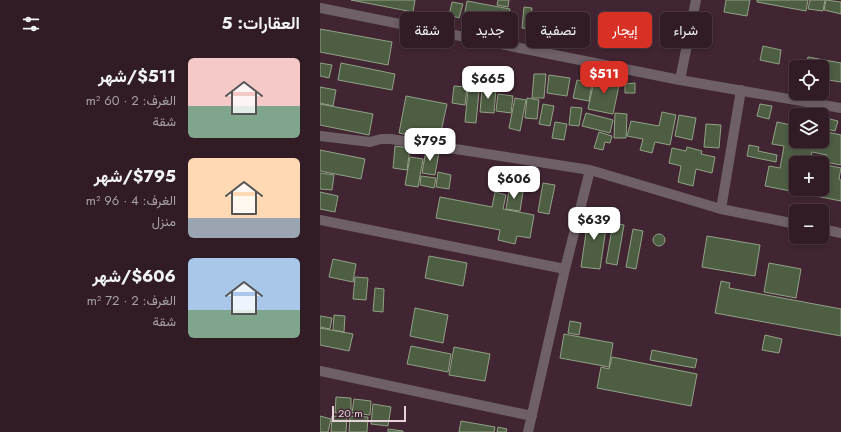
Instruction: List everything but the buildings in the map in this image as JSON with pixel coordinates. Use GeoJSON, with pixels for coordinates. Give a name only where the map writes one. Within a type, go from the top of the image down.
{"type":"FeatureCollection","features":[{"type":"Feature","properties":{"kind":"street"},"geometry":{"type":"LineString","coordinates":[[680,80],[696,0]]}},
{"type":"Feature","properties":{"kind":"street"},"geometry":{"type":"LineString","coordinates":[[320,8],[680,80],[841,108]]}},
{"type":"Feature","properties":{"kind":"street"},"geometry":{"type":"LineString","coordinates":[[720,209],[741,90]]}},
{"type":"Feature","properties":{"kind":"street"},"geometry":{"type":"LineString","coordinates":[[320,136],[370,142],[381,139],[391,139],[590,170],[720,209],[789,223]]}},
{"type":"Feature","properties":{"kind":"street"},"geometry":{"type":"LineString","coordinates":[[528,432],[565,268],[590,170]]}},
{"type":"Feature","properties":{"kind":"street"},"geometry":{"type":"LineString","coordinates":[[320,220],[565,268]]}},
{"type":"Feature","properties":{"kind":"street"},"geometry":{"type":"LineString","coordinates":[[829,230],[841,233]]}},
{"type":"Feature","properties":{"kind":"street"},"geometry":{"type":"LineString","coordinates":[[320,371],[532,416]]}}]}
